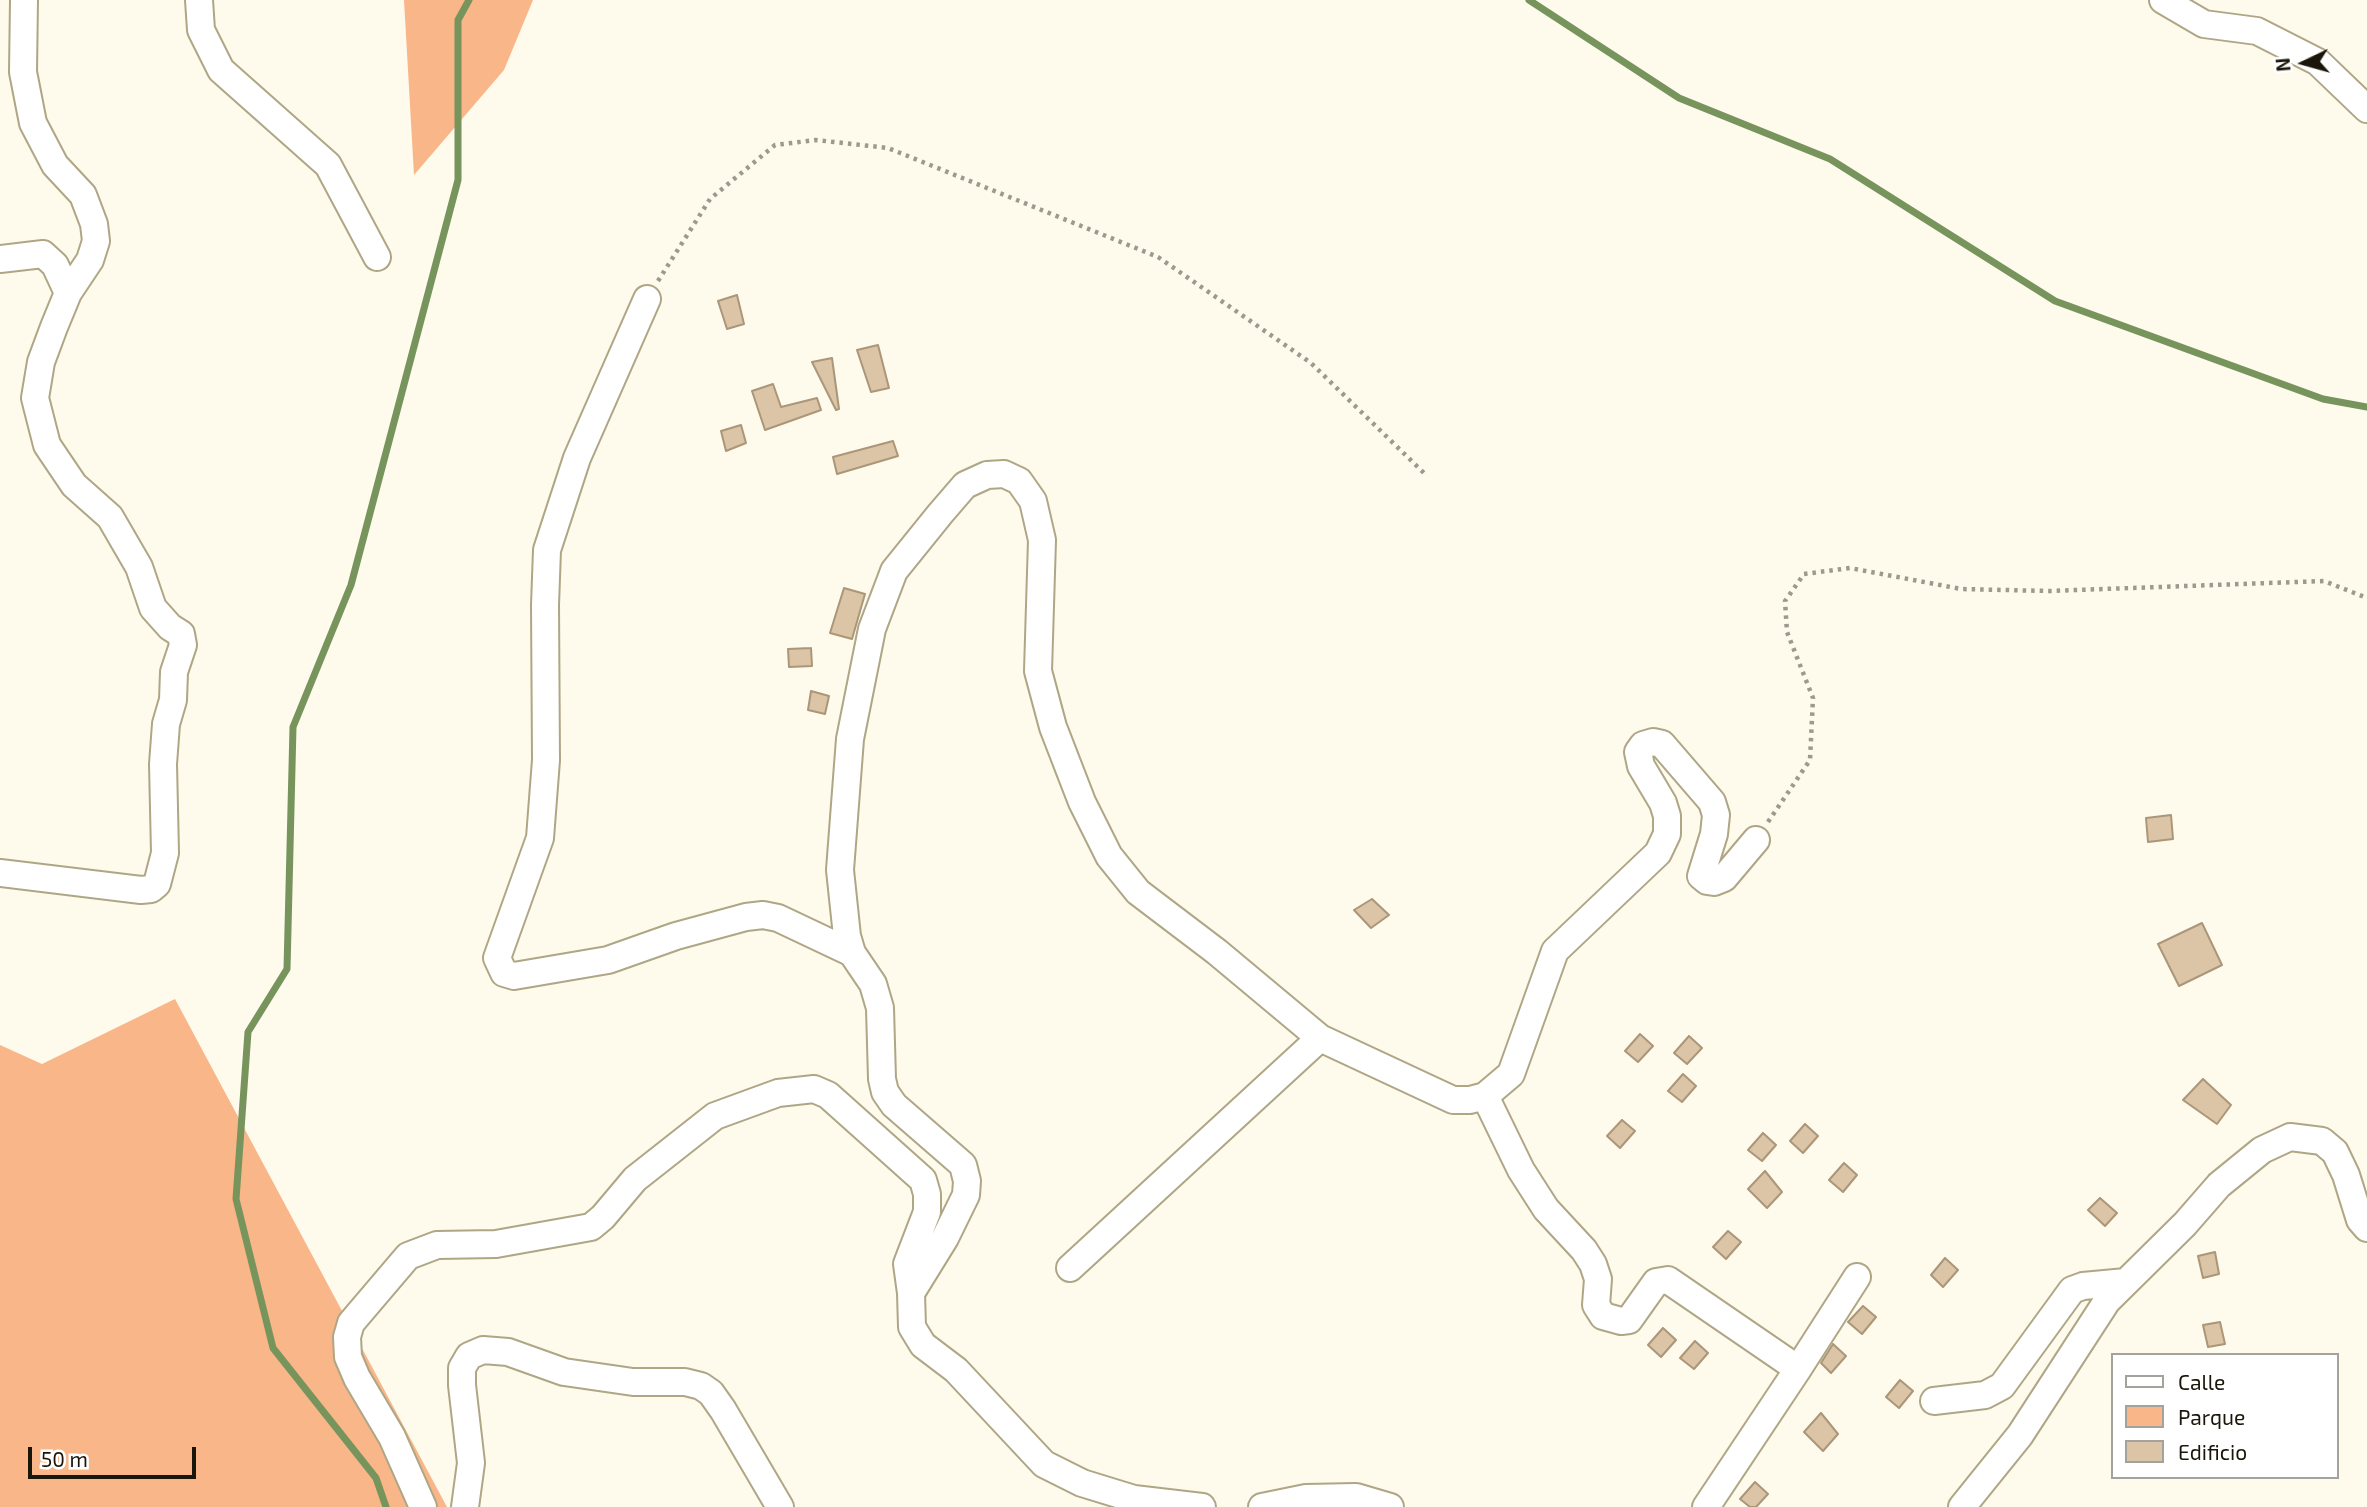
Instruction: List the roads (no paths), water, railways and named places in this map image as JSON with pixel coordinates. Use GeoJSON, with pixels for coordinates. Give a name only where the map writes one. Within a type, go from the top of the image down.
{"type":"FeatureCollection","features":[{"type":"Feature","properties":{"kind":"street"},"geometry":{"type":"LineString","coordinates":[[0,873],[141,890],[151,889],[157,884],[164,853],[163,764],[166,724],[173,700],[174,672],[183,639],[153,608],[139,567],[110,517],[74,485],[47,445],[35,398],[41,362],[68,293],[90,260],[96,241],[94,223],[83,195],[55,165],[33,123],[23,72],[24,0]]}},
{"type":"Feature","properties":{"kind":"street"},"geometry":{"type":"LineString","coordinates":[[199,0],[201,30],[220,70],[328,165],[377,257]]}},
{"type":"Feature","properties":{"kind":"street"},"geometry":{"type":"LineString","coordinates":[[2171,2],[2204,24],[2257,31],[2318,62],[2367,109]]}},
{"type":"Feature","properties":{"kind":"street"},"geometry":{"type":"LineString","coordinates":[[0,259],[43,254],[55,265],[68,293]]}},
{"type":"Feature","properties":{"kind":"street"},"geometry":{"type":"LineString","coordinates":[[647,299],[577,458],[547,550],[546,760],[540,838],[497,958],[505,973],[514,976],[608,960],[676,936],[762,915],[779,918],[852,953]]}},
{"type":"Feature","properties":{"kind":"street"},"geometry":{"type":"LineString","coordinates":[[911,1293],[945,1238],[967,1195],[967,1181],[963,1166],[894,1105],[885,1092],[882,1079],[880,1008],[873,984],[852,953],[847,936],[840,870],[850,739],[873,629],[894,571],[965,485],[987,475],[1004,474],[1019,481],[1033,501],[1042,540],[1038,671],[1054,727],[1082,803],[1109,856],[1138,892],[1217,952],[1320,1038],[1453,1100],[1470,1100],[1485,1096],[1511,1074],[1555,951],[1658,853],[1667,834],[1667,816],[1663,803],[1641,766],[1638,752],[1643,745],[1653,741],[1662,744],[1712,802],[1716,815],[1714,834],[1701,876],[1714,883],[1724,878],[1756,840]]}},
{"type":"Feature","properties":{"kind":"street"},"geometry":{"type":"LineString","coordinates":[[1070,1268],[1320,1038]]}},
{"type":"Feature","properties":{"kind":"street"},"geometry":{"type":"LineString","coordinates":[[423,1507],[393,1437],[357,1378],[348,1357],[347,1337],[351,1323],[408,1256],[437,1245],[496,1244],[591,1227],[635,1179],[715,1115],[778,1093],[814,1088],[828,1095],[923,1180],[928,1194],[927,1212],[907,1264],[912,1326],[923,1345],[956,1370],[1044,1464],[1083,1483],[1134,1499],[1202,1507]]}},
{"type":"Feature","properties":{"kind":"street"},"geometry":{"type":"LineString","coordinates":[[1485,1096],[1521,1170],[1546,1209],[1584,1250],[1593,1264],[1598,1279],[1596,1305],[1602,1316],[1620,1321],[1629,1320],[1656,1282],[1668,1280],[1798,1369]]}},
{"type":"Feature","properties":{"kind":"street"},"geometry":{"type":"LineString","coordinates":[[1962,1507],[2020,1435],[2107,1301],[2185,1224],[2219,1185],[2262,1150],[2290,1137],[2322,1141],[2335,1152],[2361,1220],[2367,1228]]}},
{"type":"Feature","properties":{"kind":"street"},"geometry":{"type":"LineString","coordinates":[[1706,1507],[1857,1277]]}},
{"type":"Feature","properties":{"kind":"street"},"geometry":{"type":"LineString","coordinates":[[1934,1401],[1986,1395],[2001,1386],[2072,1290],[2083,1286],[2126,1282]]}},
{"type":"Feature","properties":{"kind":"street"},"geometry":{"type":"LineString","coordinates":[[465,1507],[471,1463],[462,1368],[469,1356],[483,1350],[508,1352],[564,1372],[633,1382],[685,1382],[701,1385],[723,1410],[780,1507]]}},
{"type":"Feature","properties":{"kind":"street"},"geometry":{"type":"LineString","coordinates":[[1262,1507],[1306,1498],[1356,1497],[1390,1507]]}},
{"type":"Feature","properties":{"kind":"waterway"},"geometry":{"type":"LineString","coordinates":[[386,1507],[376,1478],[273,1348],[236,1199],[248,1032],[287,969],[293,727],[351,585],[458,180],[458,20],[469,0]]}},
{"type":"Feature","properties":{"kind":"waterway"},"geometry":{"type":"LineString","coordinates":[[1529,0],[1679,98],[1830,159],[2055,301],[2323,399],[2367,407]]}}]}
